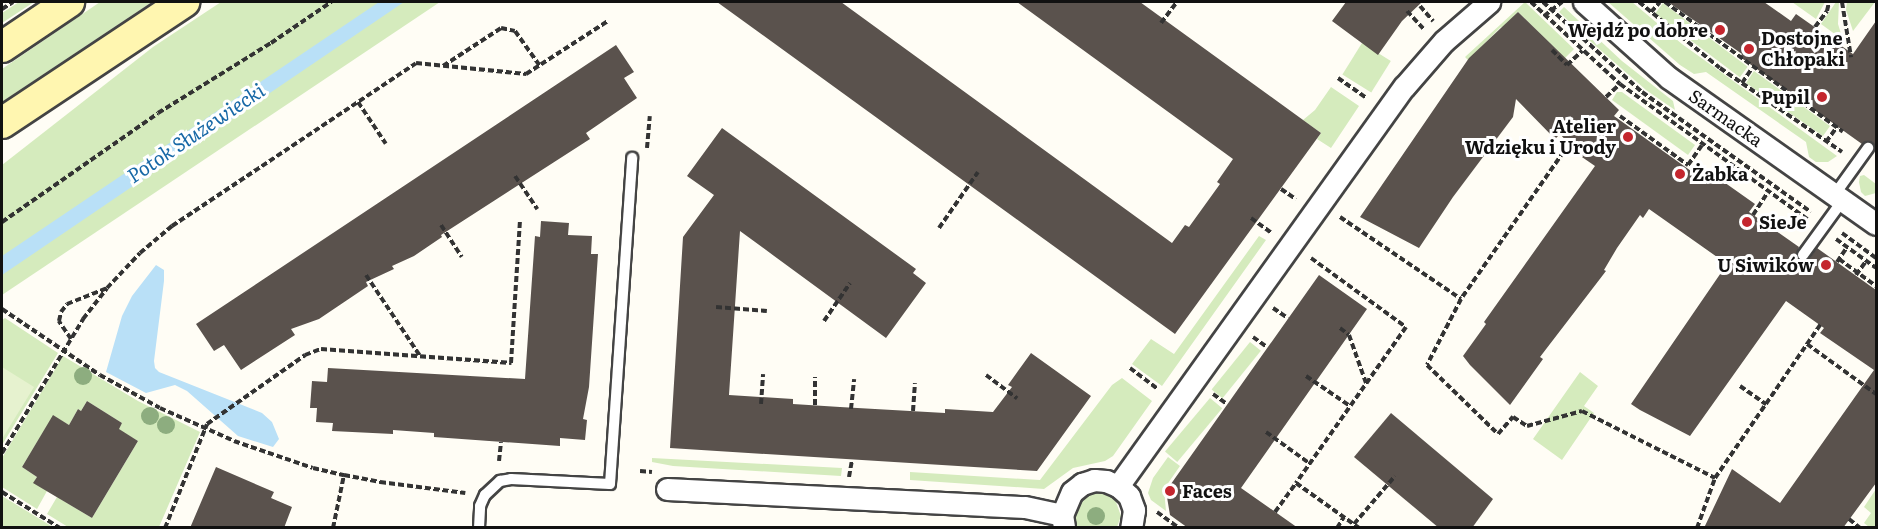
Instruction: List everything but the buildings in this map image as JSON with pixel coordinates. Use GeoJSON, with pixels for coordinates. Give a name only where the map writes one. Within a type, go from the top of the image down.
{"type":"FeatureCollection","features":[{"type":"Feature","properties":{"kind":"main road"},"geometry":{"type":"LineString","coordinates":[[2,47],[69,2]]}},
{"type":"Feature","properties":{"kind":"main road"},"geometry":{"type":"LineString","coordinates":[[2,123],[184,2]]}},
{"type":"Feature","properties":{"kind":"street"},"geometry":{"type":"LineString","coordinates":[[1118,486],[1404,87],[1444,41],[1489,2]]}},
{"type":"Feature","properties":{"kind":"street","name":"Sarmacka"},"geometry":{"type":"LineString","coordinates":[[1584,2],[1669,78],[1876,224]]}},
{"type":"Feature","properties":{"kind":"street"},"geometry":{"type":"LineString","coordinates":[[667,489],[1025,507],[1063,521],[1072,492],[1082,484],[1094,480],[1106,481],[1118,486],[1129,496],[1134,510],[1131,528]]}},
{"type":"Feature","properties":{"kind":"lane"},"geometry":{"type":"LineString","coordinates":[[1803,255],[1822,230],[1868,148]]}},
{"type":"Feature","properties":{"kind":"lane"},"geometry":{"type":"LineString","coordinates":[[479,528],[480,506],[485,495],[500,481],[511,479],[609,484],[632,158]]}},
{"type":"Feature","properties":{"kind":"path"},"geometry":{"type":"LineString","coordinates":[[2,9],[13,2]]}},
{"type":"Feature","properties":{"kind":"path"},"geometry":{"type":"LineString","coordinates":[[2,222],[158,113],[262,49],[331,2]]}},
{"type":"Feature","properties":{"kind":"path"},"geometry":{"type":"LineString","coordinates":[[1161,23],[1177,2]]}},
{"type":"Feature","properties":{"kind":"path"},"geometry":{"type":"LineString","coordinates":[[1531,2],[1620,84],[1702,146],[1876,268]]}},
{"type":"Feature","properties":{"kind":"path"},"geometry":{"type":"LineString","coordinates":[[1544,16],[1562,2]]}},
{"type":"Feature","properties":{"kind":"path"},"geometry":{"type":"LineString","coordinates":[[1639,2],[1742,83],[1857,164]]}},
{"type":"Feature","properties":{"kind":"path"},"geometry":{"type":"LineString","coordinates":[[1651,12],[1660,2]]}},
{"type":"Feature","properties":{"kind":"path"},"geometry":{"type":"LineString","coordinates":[[1665,2],[1752,68],[1843,132]]}},
{"type":"Feature","properties":{"kind":"path"},"geometry":{"type":"LineString","coordinates":[[1815,27],[1827,11],[1829,2]]}},
{"type":"Feature","properties":{"kind":"path"},"geometry":{"type":"LineString","coordinates":[[1842,2],[1851,57]]}},
{"type":"Feature","properties":{"kind":"path"},"geometry":{"type":"LineString","coordinates":[[1419,40],[1436,24],[1420,6]]}},
{"type":"Feature","properties":{"kind":"path"},"geometry":{"type":"LineString","coordinates":[[1407,11],[1427,33]]}},
{"type":"Feature","properties":{"kind":"path"},"geometry":{"type":"LineString","coordinates":[[2,453],[70,339],[106,288],[140,253],[172,226],[416,63],[526,74],[608,21]]}},
{"type":"Feature","properties":{"kind":"path"},"geometry":{"type":"LineString","coordinates":[[442,66],[501,28],[515,31],[540,66]]}},
{"type":"Feature","properties":{"kind":"path"},"geometry":{"type":"LineString","coordinates":[[1552,50],[1567,65],[1582,51]]}},
{"type":"Feature","properties":{"kind":"path"},"geometry":{"type":"LineString","coordinates":[[1742,83],[1752,68]]}},
{"type":"Feature","properties":{"kind":"path"},"geometry":{"type":"LineString","coordinates":[[1338,78],[1370,101],[1376,92]]}},
{"type":"Feature","properties":{"kind":"path"},"geometry":{"type":"LineString","coordinates":[[1606,97],[1620,84]]}},
{"type":"Feature","properties":{"kind":"path"},"geometry":{"type":"LineString","coordinates":[[358,102],[386,144]]}},
{"type":"Feature","properties":{"kind":"path"},"geometry":{"type":"LineString","coordinates":[[632,158],[646,152],[650,116]]}},
{"type":"Feature","properties":{"kind":"path"},"geometry":{"type":"LineString","coordinates":[[1620,116],[1688,165],[1702,146]]}},
{"type":"Feature","properties":{"kind":"path"},"geometry":{"type":"LineString","coordinates":[[1826,142],[1837,128]]}},
{"type":"Feature","properties":{"kind":"path"},"geometry":{"type":"LineString","coordinates":[[1569,144],[1461,299],[1427,365],[1498,434],[1513,417],[1527,426],[1582,411],[1715,478]]}},
{"type":"Feature","properties":{"kind":"path"},"geometry":{"type":"LineString","coordinates":[[939,228],[978,172]]}},
{"type":"Feature","properties":{"kind":"path"},"geometry":{"type":"LineString","coordinates":[[515,176],[537,208]]}},
{"type":"Feature","properties":{"kind":"path"},"geometry":{"type":"LineString","coordinates":[[1281,189],[1290,195]]}},
{"type":"Feature","properties":{"kind":"path"},"geometry":{"type":"LineString","coordinates":[[1293,209],[1305,192]]}},
{"type":"Feature","properties":{"kind":"path"},"geometry":{"type":"LineString","coordinates":[[1753,214],[1768,192]]}},
{"type":"Feature","properties":{"kind":"path"},"geometry":{"type":"LineString","coordinates":[[1251,218],[1266,229]]}},
{"type":"Feature","properties":{"kind":"path"},"geometry":{"type":"LineString","coordinates":[[165,528],[205,426],[305,355],[321,349],[512,363],[520,219]]}},
{"type":"Feature","properties":{"kind":"path"},"geometry":{"type":"LineString","coordinates":[[1345,221],[1461,299]]}},
{"type":"Feature","properties":{"kind":"path"},"geometry":{"type":"LineString","coordinates":[[441,225],[462,257]]}},
{"type":"Feature","properties":{"kind":"path"},"geometry":{"type":"LineString","coordinates":[[1268,244],[1281,226]]}},
{"type":"Feature","properties":{"kind":"path"},"geometry":{"type":"LineString","coordinates":[[1847,247],[1838,261],[1876,286]]}},
{"type":"Feature","properties":{"kind":"path"},"geometry":{"type":"LineString","coordinates":[[1275,512],[1406,327],[1316,261]]}},
{"type":"Feature","properties":{"kind":"path"},"geometry":{"type":"LineString","coordinates":[[1857,274],[1866,261]]}},
{"type":"Feature","properties":{"kind":"path"},"geometry":{"type":"LineString","coordinates":[[366,275],[420,356]]}},
{"type":"Feature","properties":{"kind":"path"},"geometry":{"type":"LineString","coordinates":[[824,321],[850,283]]}},
{"type":"Feature","properties":{"kind":"path"},"geometry":{"type":"LineString","coordinates":[[70,339],[59,321],[61,312],[67,304],[106,288]]}},
{"type":"Feature","properties":{"kind":"path"},"geometry":{"type":"LineString","coordinates":[[716,307],[767,311]]}},
{"type":"Feature","properties":{"kind":"path"},"geometry":{"type":"LineString","coordinates":[[2,309],[100,375],[205,426],[279,456],[344,475],[466,494]]}},
{"type":"Feature","properties":{"kind":"path"},"geometry":{"type":"LineString","coordinates":[[1280,312],[1288,318]]}},
{"type":"Feature","properties":{"kind":"path"},"geometry":{"type":"LineString","coordinates":[[1697,528],[1715,478],[1820,325]]}},
{"type":"Feature","properties":{"kind":"path"},"geometry":{"type":"LineString","coordinates":[[1340,328],[1349,335],[1366,383]]}},
{"type":"Feature","properties":{"kind":"path"},"geometry":{"type":"LineString","coordinates":[[1259,341],[1267,348]]}},
{"type":"Feature","properties":{"kind":"path"},"geometry":{"type":"LineString","coordinates":[[1807,344],[1876,394]]}},
{"type":"Feature","properties":{"kind":"path"},"geometry":{"type":"LineString","coordinates":[[1130,368],[1163,393]]}},
{"type":"Feature","properties":{"kind":"path"},"geometry":{"type":"LineString","coordinates":[[761,404],[764,374]]}},
{"type":"Feature","properties":{"kind":"path"},"geometry":{"type":"LineString","coordinates":[[986,375],[1017,398]]}},
{"type":"Feature","properties":{"kind":"path"},"geometry":{"type":"LineString","coordinates":[[1306,376],[1350,406]]}},
{"type":"Feature","properties":{"kind":"path"},"geometry":{"type":"LineString","coordinates":[[814,405],[815,377]]}},
{"type":"Feature","properties":{"kind":"path"},"geometry":{"type":"LineString","coordinates":[[851,409],[854,379]]}},
{"type":"Feature","properties":{"kind":"path"},"geometry":{"type":"LineString","coordinates":[[913,411],[915,383]]}},
{"type":"Feature","properties":{"kind":"path"},"geometry":{"type":"LineString","coordinates":[[1740,386],[1766,404]]}},
{"type":"Feature","properties":{"kind":"path"},"geometry":{"type":"LineString","coordinates":[[1219,398],[1227,404]]}},
{"type":"Feature","properties":{"kind":"path"},"geometry":{"type":"LineString","coordinates":[[1266,432],[1309,463]]}},
{"type":"Feature","properties":{"kind":"path"},"geometry":{"type":"LineString","coordinates":[[499,461],[501,442]]}},
{"type":"Feature","properties":{"kind":"path"},"geometry":{"type":"LineString","coordinates":[[849,482],[852,460]]}},
{"type":"Feature","properties":{"kind":"path"},"geometry":{"type":"LineString","coordinates":[[333,528],[344,475]]}},
{"type":"Feature","properties":{"kind":"path"},"geometry":{"type":"LineString","coordinates":[[1354,524],[1395,476]]}},
{"type":"Feature","properties":{"kind":"path"},"geometry":{"type":"LineString","coordinates":[[1296,483],[1359,528]]}},
{"type":"Feature","properties":{"kind":"path"},"geometry":{"type":"LineString","coordinates":[[2,492],[60,528]]}},
{"type":"Feature","properties":{"kind":"path"},"geometry":{"type":"LineString","coordinates":[[1154,510],[1179,528]]}},
{"type":"Feature","properties":{"kind":"path"},"geometry":{"type":"LineString","coordinates":[[1337,528],[1344,517]]}},
{"type":"Feature","properties":{"kind":"path"},"geometry":{"type":"LineString","coordinates":[[1849,519],[1860,528]]}},
{"type":"Feature","properties":{"kind":"green space"},"geometry":{"type":"Polygon","coordinates":[[[19,2],[34,2],[2,23],[2,13],[19,2]]]}},
{"type":"Feature","properties":{"kind":"green space"},"geometry":{"type":"Polygon","coordinates":[[[100,2],[152,2],[2,102],[2,69],[100,2]]]}},
{"type":"Feature","properties":{"kind":"green space"},"geometry":{"type":"Polygon","coordinates":[[[221,2],[440,2],[2,295],[2,165],[153,47],[221,2]]]}},
{"type":"Feature","properties":{"kind":"green space"},"geometry":{"type":"Polygon","coordinates":[[[1525,2],[1574,49],[1565,58],[1518,12],[1504,29],[1501,27],[1468,60],[1465,57],[1525,2]]]}},
{"type":"Feature","properties":{"kind":"green space"},"geometry":{"type":"Polygon","coordinates":[[[1608,2],[1632,2],[1682,44],[1837,156],[1828,162],[1816,162],[1809,157],[1806,142],[1706,72],[1694,74],[1680,65],[1608,2]]]}},
{"type":"Feature","properties":{"kind":"green space"},"geometry":{"type":"Polygon","coordinates":[[[1792,2],[1825,2],[1816,19],[1792,2]]]}},
{"type":"Feature","properties":{"kind":"green space"},"geometry":{"type":"Polygon","coordinates":[[[1836,2],[1839,2],[1838,24],[1843,40],[1821,24],[1836,2]]]}},
{"type":"Feature","properties":{"kind":"green space"},"geometry":{"type":"Polygon","coordinates":[[[1847,2],[1875,2],[1853,31],[1846,10],[1847,2]]]}},
{"type":"Feature","properties":{"kind":"green space"},"geometry":{"type":"Polygon","coordinates":[[[1663,3],[1748,67],[1740,77],[1655,13],[1663,3]]]}},
{"type":"Feature","properties":{"kind":"green space"},"geometry":{"type":"Polygon","coordinates":[[[1564,7],[1622,61],[1673,101],[1675,110],[1646,90],[1589,40],[1559,12],[1564,7]]]}},
{"type":"Feature","properties":{"kind":"green space"},"geometry":{"type":"Polygon","coordinates":[[[1362,43],[1391,61],[1371,92],[1342,74],[1362,43]]]}},
{"type":"Feature","properties":{"kind":"green space"},"geometry":{"type":"Polygon","coordinates":[[[1754,71],[1830,126],[1823,136],[1746,83],[1754,71]]]}},
{"type":"Feature","properties":{"kind":"green space"},"geometry":{"type":"Polygon","coordinates":[[[1331,87],[1359,106],[1331,148],[1317,139],[1321,133],[1303,120],[1315,110],[1331,87]]]}},
{"type":"Feature","properties":{"kind":"green space"},"geometry":{"type":"Polygon","coordinates":[[[1617,92],[1622,92],[1695,145],[1688,155],[1612,100],[1617,92]]]}},
{"type":"Feature","properties":{"kind":"green space"},"geometry":{"type":"Polygon","coordinates":[[[1864,175],[1876,184],[1876,193],[1865,196],[1861,192],[1860,176],[1864,175]]]}},
{"type":"Feature","properties":{"kind":"green space"},"geometry":{"type":"Polygon","coordinates":[[[1259,236],[1266,240],[1162,386],[1132,364],[1151,339],[1174,354],[1259,236]]]}},
{"type":"Feature","properties":{"kind":"green space"},"geometry":{"type":"Polygon","coordinates":[[[5,318],[58,353],[2,445],[2,320],[5,318]]]}},
{"type":"Feature","properties":{"kind":"green space"},"geometry":{"type":"Polygon","coordinates":[[[1250,342],[1261,351],[1222,398],[1212,389],[1250,342]]]}},
{"type":"Feature","properties":{"kind":"green space"},"geometry":{"type":"Polygon","coordinates":[[[63,356],[138,401],[200,432],[159,527],[68,527],[47,514],[57,497],[92,518],[138,441],[118,429],[122,423],[87,401],[81,411],[78,409],[69,425],[53,416],[22,467],[37,477],[34,482],[47,491],[37,509],[2,487],[2,458],[63,356]]]}},
{"type":"Feature","properties":{"kind":"green space"},"geometry":{"type":"Polygon","coordinates":[[[2,367],[34,387],[2,439],[2,367]]]}},
{"type":"Feature","properties":{"kind":"green space"},"geometry":{"type":"Polygon","coordinates":[[[1580,372],[1598,386],[1584,406],[1594,413],[1562,460],[1533,439],[1580,372]]]}},
{"type":"Feature","properties":{"kind":"green space"},"geometry":{"type":"Polygon","coordinates":[[[1122,378],[1152,401],[1113,456],[1105,461],[1073,468],[1044,489],[910,480],[910,472],[1040,480],[1112,385],[1122,378]]]}},
{"type":"Feature","properties":{"kind":"green space"},"geometry":{"type":"Polygon","coordinates":[[[1210,398],[1222,408],[1177,462],[1165,452],[1210,398]]]}},
{"type":"Feature","properties":{"kind":"green space"},"geometry":{"type":"Polygon","coordinates":[[[1168,457],[1180,466],[1164,489],[1166,511],[1151,500],[1148,493],[1153,478],[1168,457]]]}},
{"type":"Feature","properties":{"kind":"green space"},"geometry":{"type":"Polygon","coordinates":[[[652,458],[842,468],[841,476],[673,466],[652,462],[652,458]]]}},
{"type":"Feature","properties":{"kind":"green space"},"geometry":{"type":"Polygon","coordinates":[[[1876,489],[1876,527],[1869,527],[1864,523],[1871,513],[1864,507],[1876,489]]]}},
{"type":"Feature","properties":{"kind":"green space"},"geometry":{"type":"Polygon","coordinates":[[[1096,492],[1110,496],[1116,502],[1121,516],[1117,527],[1076,527],[1073,519],[1077,503],[1083,497],[1096,492]]]}},
{"type":"Feature","properties":{"kind":"green space"},"geometry":{"type":"Polygon","coordinates":[[[2,496],[53,527],[2,527],[2,496]]]}},
{"type":"Feature","properties":{"kind":"water","name":"Potok Służewiecki"},"geometry":{"type":"Polygon","coordinates":[[[379,2],[404,2],[2,275],[2,256],[379,2]]]}},
{"type":"Feature","properties":{"kind":"water"},"geometry":{"type":"Polygon","coordinates":[[[156,265],[164,270],[164,281],[155,368],[159,372],[262,413],[272,422],[279,439],[273,447],[238,436],[187,391],[175,385],[146,393],[106,372],[122,316],[132,296],[156,265]]]}},
{"type":"Feature","properties":{"kind":"place","name":"Wejdź po dobre"},"geometry":{"type":"Point","coordinates":[1720,30]}},
{"type":"Feature","properties":{"kind":"place","name":"Dostojne Chłopaki"},"geometry":{"type":"Point","coordinates":[1749,49]}},
{"type":"Feature","properties":{"kind":"place","name":"Pupil"},"geometry":{"type":"Point","coordinates":[1822,97]}},
{"type":"Feature","properties":{"kind":"place","name":"Atelier Wdzięku i Urody"},"geometry":{"type":"Point","coordinates":[1628,137]}},
{"type":"Feature","properties":{"kind":"place","name":"Żabka"},"geometry":{"type":"Point","coordinates":[1680,174]}},
{"type":"Feature","properties":{"kind":"place","name":"SieJe"},"geometry":{"type":"Point","coordinates":[1747,222]}},
{"type":"Feature","properties":{"kind":"place","name":"U Siwików"},"geometry":{"type":"Point","coordinates":[1826,265]}},
{"type":"Feature","properties":{"kind":"place","name":"Faces"},"geometry":{"type":"Point","coordinates":[1170,491]}}]}
